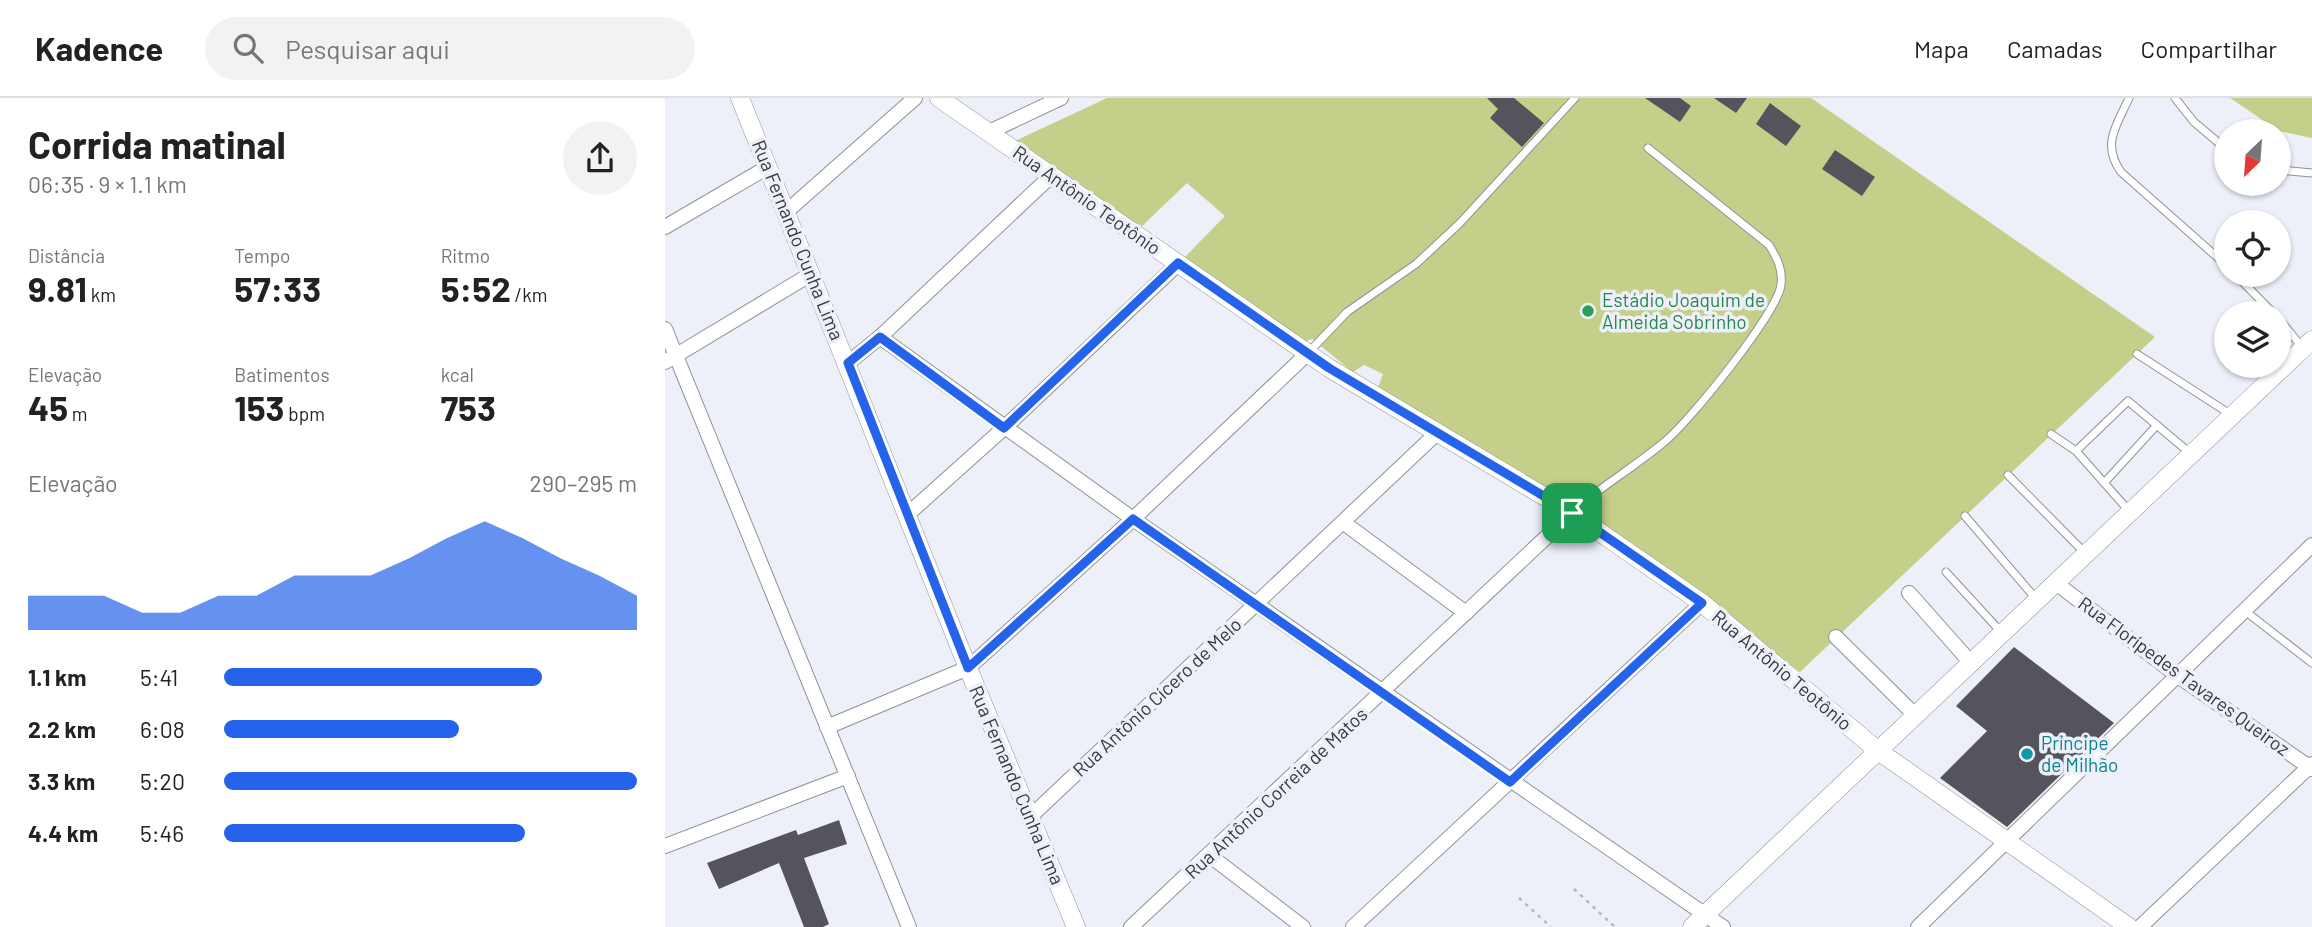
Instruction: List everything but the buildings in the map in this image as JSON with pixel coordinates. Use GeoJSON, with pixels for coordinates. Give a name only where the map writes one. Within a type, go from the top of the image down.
{"type":"FeatureCollection","features":[{"type":"Feature","properties":{"kind":"street","name":"Rua Fernando Cunha Lima"},"geometry":{"type":"LineString","coordinates":[[740,98],[968,668],[1076,927]]}},
{"type":"Feature","properties":{"kind":"street"},"geometry":{"type":"LineString","coordinates":[[786,212],[915,98]]}},
{"type":"Feature","properties":{"kind":"street","name":"Rua Antônio Teotônio"},"geometry":{"type":"LineString","coordinates":[[939,98],[1308,353],[1572,513],[1702,603],[1877,750],[2129,927]]}},
{"type":"Feature","properties":{"kind":"street"},"geometry":{"type":"LineString","coordinates":[[989,132],[1061,98]]}},
{"type":"Feature","properties":{"kind":"street"},"geometry":{"type":"LineString","coordinates":[[665,227],[768,167]]}},
{"type":"Feature","properties":{"kind":"street"},"geometry":{"type":"LineString","coordinates":[[848,363],[880,337],[1052,175]]}},
{"type":"Feature","properties":{"kind":"street"},"geometry":{"type":"LineString","coordinates":[[908,514],[1004,428],[1178,263]]}},
{"type":"Feature","properties":{"kind":"street"},"geometry":{"type":"LineString","coordinates":[[671,359],[811,274]]}},
{"type":"Feature","properties":{"kind":"street"},"geometry":{"type":"LineString","coordinates":[[665,328],[671,359],[909,927]]}},
{"type":"Feature","properties":{"kind":"street"},"geometry":{"type":"LineString","coordinates":[[880,337],[1133,519],[1384,692],[1699,921],[1723,927]]}},
{"type":"Feature","properties":{"kind":"street"},"geometry":{"type":"LineString","coordinates":[[1699,921],[2231,415],[2309,348]]}},
{"type":"Feature","properties":{"kind":"street"},"geometry":{"type":"LineString","coordinates":[[827,727],[968,668],[1133,519],[1308,353]]}},
{"type":"Feature","properties":{"kind":"street","name":"Rua Antônio Cícero de Melo"},"geometry":{"type":"LineString","coordinates":[[1030,817],[1437,433]]}},
{"type":"Feature","properties":{"kind":"street","name":"Rua Antônio Correia de Matos"},"geometry":{"type":"LineString","coordinates":[[1131,927],[1572,513]]}},
{"type":"Feature","properties":{"kind":"street"},"geometry":{"type":"LineString","coordinates":[[1344,523],[1466,613]]}},
{"type":"Feature","properties":{"kind":"street"},"geometry":{"type":"LineString","coordinates":[[1918,927],[2008,843],[2245,610],[2310,551]]}},
{"type":"Feature","properties":{"kind":"street","name":"Rua Florípedes Tavares Queiroz"},"geometry":{"type":"LineString","coordinates":[[2056,583],[2178,676],[2311,766]]}},
{"type":"Feature","properties":{"kind":"street"},"geometry":{"type":"LineString","coordinates":[[1909,593],[1972,664]]}},
{"type":"Feature","properties":{"kind":"street"},"geometry":{"type":"LineString","coordinates":[[1353,927],[1702,603]]}},
{"type":"Feature","properties":{"kind":"street"},"geometry":{"type":"LineString","coordinates":[[1836,637],[1916,716]]}},
{"type":"Feature","properties":{"kind":"street"},"geometry":{"type":"LineString","coordinates":[[2140,927],[2311,766]]}},
{"type":"Feature","properties":{"kind":"street"},"geometry":{"type":"LineString","coordinates":[[665,846],[848,776]]}},
{"type":"Feature","properties":{"kind":"street"},"geometry":{"type":"LineString","coordinates":[[1209,855],[1303,927]]}},
{"type":"Feature","properties":{"kind":"lane"},"geometry":{"type":"LineString","coordinates":[[1308,353],[1347,312],[1409,270],[1460,223],[1575,98]]}},
{"type":"Feature","properties":{"kind":"lane"},"geometry":{"type":"LineString","coordinates":[[2129,98],[2109,146],[2113,160],[2121,172],[2214,254]]}},
{"type":"Feature","properties":{"kind":"lane"},"geometry":{"type":"LineString","coordinates":[[2175,98],[2194,122],[2214,139]]}},
{"type":"Feature","properties":{"kind":"lane"},"geometry":{"type":"LineString","coordinates":[[1572,513],[1664,443],[1688,420],[1738,354],[1781,287],[1781,266],[1769,245],[1647,148]]}},
{"type":"Feature","properties":{"kind":"lane"},"geometry":{"type":"LineString","coordinates":[[2291,171],[2312,173]]}},
{"type":"Feature","properties":{"kind":"lane"},"geometry":{"type":"LineString","coordinates":[[2248,287],[2261,301]]}},
{"type":"Feature","properties":{"kind":"lane"},"geometry":{"type":"LineString","coordinates":[[2291,331],[2309,348]]}},
{"type":"Feature","properties":{"kind":"lane"},"geometry":{"type":"LineString","coordinates":[[2137,354],[2231,415]]}},
{"type":"Feature","properties":{"kind":"lane"},"geometry":{"type":"LineString","coordinates":[[2076,451],[2126,402],[2131,402],[2191,454]]}},
{"type":"Feature","properties":{"kind":"lane"},"geometry":{"type":"LineString","coordinates":[[2104,483],[2157,425]]}},
{"type":"Feature","properties":{"kind":"lane"},"geometry":{"type":"LineString","coordinates":[[2051,434],[2076,451],[2131,512]]}},
{"type":"Feature","properties":{"kind":"lane"},"geometry":{"type":"LineString","coordinates":[[2008,475],[2086,554]]}},
{"type":"Feature","properties":{"kind":"lane"},"geometry":{"type":"LineString","coordinates":[[1965,516],[2038,601]]}},
{"type":"Feature","properties":{"kind":"lane"},"geometry":{"type":"LineString","coordinates":[[1945,572],[2003,633]]}},
{"type":"Feature","properties":{"kind":"lane"},"geometry":{"type":"LineString","coordinates":[[2245,610],[2312,663]]}},
{"type":"Feature","properties":{"kind":"path"},"geometry":{"type":"LineString","coordinates":[[1574,889],[1615,927]]}},
{"type":"Feature","properties":{"kind":"path"},"geometry":{"type":"LineString","coordinates":[[1519,898],[1551,927]]}},
{"type":"Feature","properties":{"kind":"green space"},"geometry":{"type":"Polygon","coordinates":[[[1107,98],[1811,98],[2155,337],[1800,672],[1612,534],[1376,393],[1383,374],[1364,365],[1353,372],[1312,339],[1300,343],[1183,259],[1225,216],[1187,183],[1139,229],[1013,142],[1107,98]]]}},
{"type":"Feature","properties":{"kind":"green space"},"geometry":{"type":"Polygon","coordinates":[[[2230,98],[2312,98],[2312,138],[2291,134],[2291,119],[2261,119],[2230,98]]]}},
{"type":"Feature","properties":{"kind":"place","name":"Estádio Joaquim de Almeida Sobrinho"},"geometry":{"type":"Point","coordinates":[1588,311]}},
{"type":"Feature","properties":{"kind":"place","name":"Príncipe de Milhão"},"geometry":{"type":"Point","coordinates":[2027,754]}},
{"type":"Feature","properties":{"kind":"route"},"geometry":{"type":"LineString","coordinates":[[1178,263],[1359,387],[1572,513],[1702,603],[1510,782],[1258,603],[1133,519],[968,668],[848,363],[880,337],[1004,428],[1178,263]]}}]}
